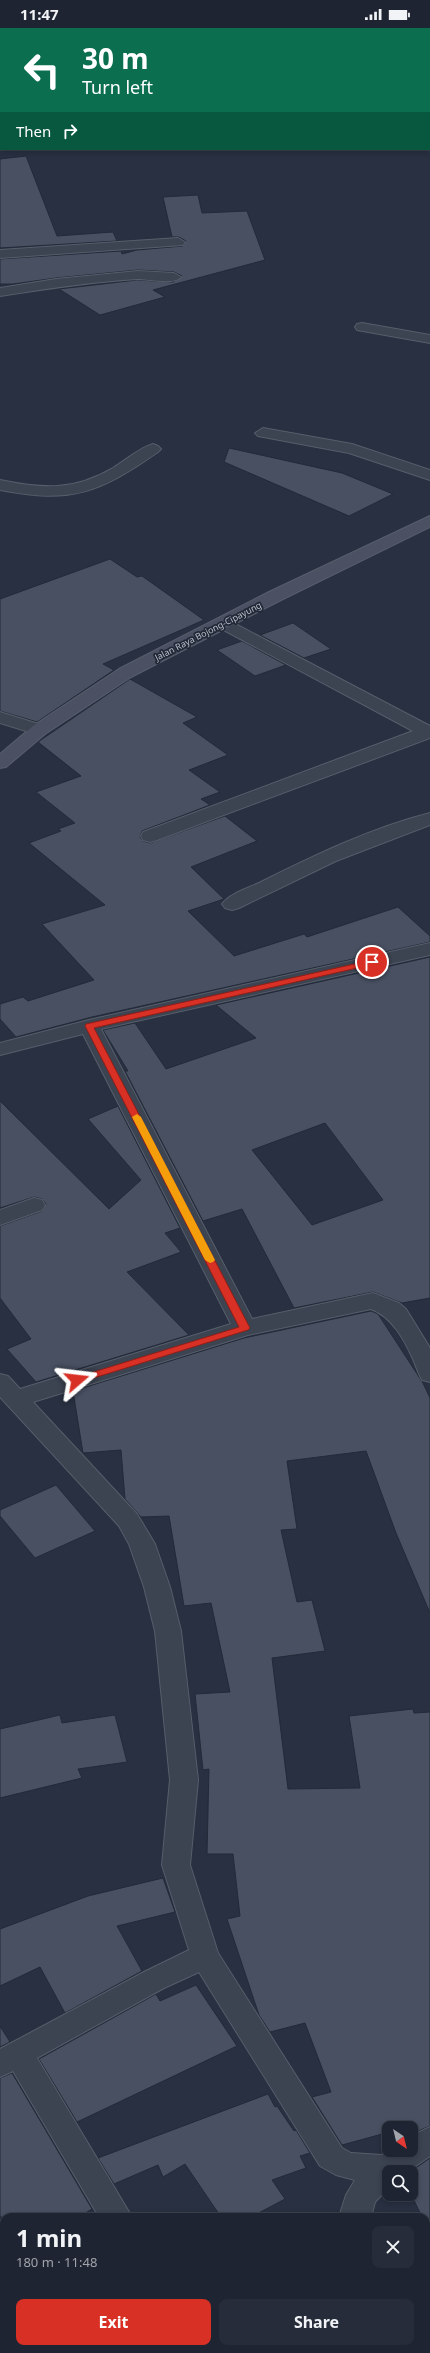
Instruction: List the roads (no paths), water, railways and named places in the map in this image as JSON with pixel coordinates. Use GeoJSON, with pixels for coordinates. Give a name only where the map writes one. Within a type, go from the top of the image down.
{"type":"FeatureCollection","features":[{"type":"Feature","properties":{"kind":"street"},"geometry":{"type":"LineString","coordinates":[[0,254],[178,242]]}},
{"type":"Feature","properties":{"kind":"street"},"geometry":{"type":"LineString","coordinates":[[0,292],[56,283],[138,275],[174,278]]}},
{"type":"Feature","properties":{"kind":"street"},"geometry":{"type":"LineString","coordinates":[[362,327],[430,339]]}},
{"type":"Feature","properties":{"kind":"street"},"geometry":{"type":"LineString","coordinates":[[263,433],[352,449],[430,475]]}},
{"type":"Feature","properties":{"kind":"street"},"geometry":{"type":"LineString","coordinates":[[0,485],[49,493],[87,486],[116,474],[153,449]]}},
{"type":"Feature","properties":{"kind":"street","name":"Jalan Raya Bojong-Cipayung"},"geometry":{"type":"LineString","coordinates":[[0,763],[39,730],[125,673],[430,521]]}},
{"type":"Feature","properties":{"kind":"street"},"geometry":{"type":"LineString","coordinates":[[224,623],[429,732]]}},
{"type":"Feature","properties":{"kind":"street"},"geometry":{"type":"LineString","coordinates":[[0,717],[39,730]]}},
{"type":"Feature","properties":{"kind":"street"},"geometry":{"type":"LineString","coordinates":[[150,836],[429,732]]}},
{"type":"Feature","properties":{"kind":"street"},"geometry":{"type":"LineString","coordinates":[[232,904],[294,871],[324,860],[382,834],[430,819]]}},
{"type":"Feature","properties":{"kind":"street"},"geometry":{"type":"LineString","coordinates":[[0,1048],[89,1026],[430,949]]}},
{"type":"Feature","properties":{"kind":"street"},"geometry":{"type":"LineString","coordinates":[[89,1026],[245,1328]]}},
{"type":"Feature","properties":{"kind":"street"},"geometry":{"type":"LineString","coordinates":[[0,1218],[34,1204]]}},
{"type":"Feature","properties":{"kind":"street"},"geometry":{"type":"LineString","coordinates":[[382,2169],[347,2166],[331,2157],[205,1956],[176,1865],[184,1780],[168,1631],[157,1587],[142,1544],[128,1520],[8,1390],[245,1328],[373,1301],[392,1308],[398,1314],[424,1359],[430,1374]]}},
{"type":"Feature","properties":{"kind":"street"},"geometry":{"type":"LineString","coordinates":[[113,2213],[9,2059],[154,1980],[205,1956]]}},
{"type":"Feature","properties":{"kind":"street"},"geometry":{"type":"LineString","coordinates":[[392,2165],[430,2140]]}},
{"type":"Feature","properties":{"kind":"street"},"geometry":{"type":"LineString","coordinates":[[356,2213],[361,2195],[382,2173]]}}]}
